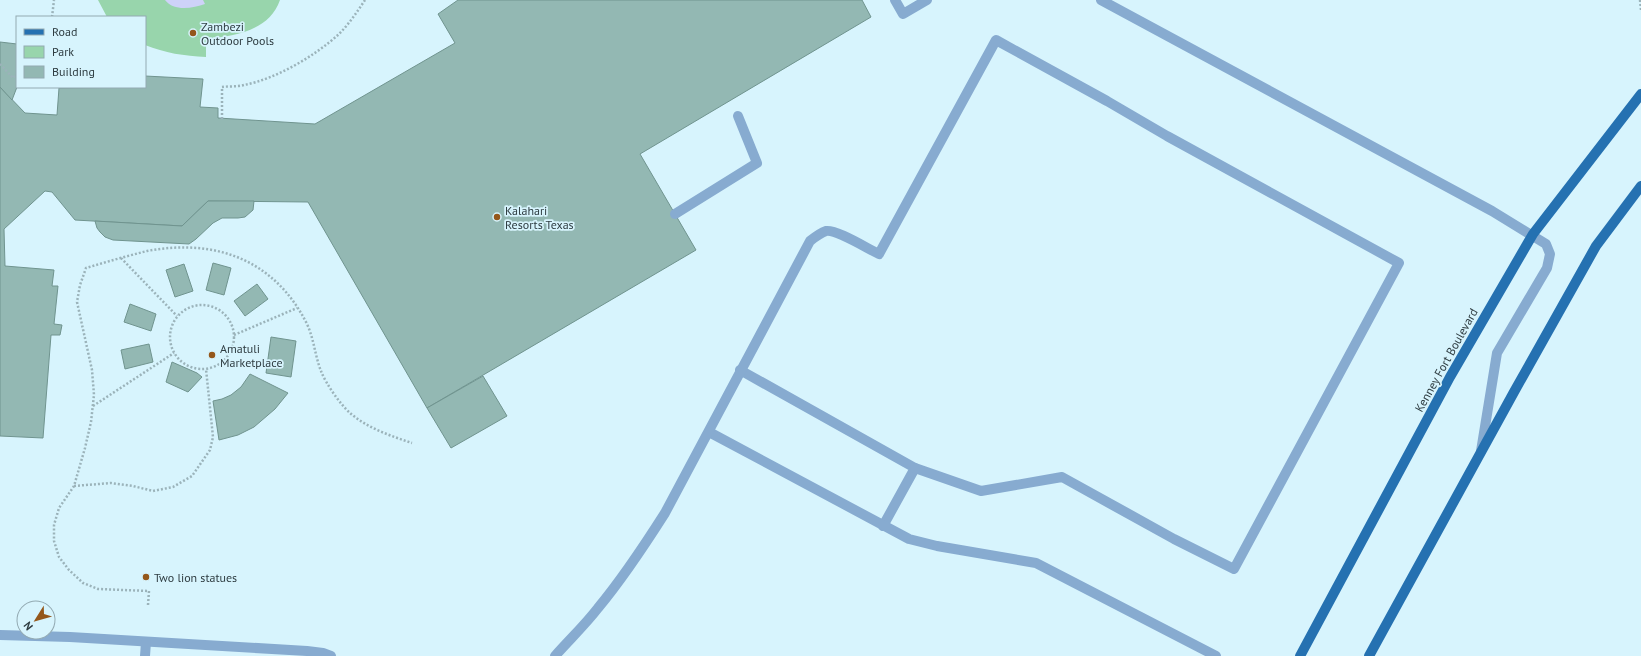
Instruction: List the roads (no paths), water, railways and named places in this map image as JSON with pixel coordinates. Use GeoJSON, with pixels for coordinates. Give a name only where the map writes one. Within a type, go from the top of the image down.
{"type":"FeatureCollection","features":[{"type":"Feature","properties":{"kind":"main road","name":"Kenney Fort Boulevard"},"geometry":{"type":"LineString","coordinates":[[1300,656],[1450,377],[1533,234],[1641,94]]}},
{"type":"Feature","properties":{"kind":"main road"},"geometry":{"type":"LineString","coordinates":[[1369,656],[1596,246],[1641,186]]}},
{"type":"Feature","properties":{"kind":"street"},"geometry":{"type":"LineString","coordinates":[[895,0],[903,14],[927,0]]}},
{"type":"Feature","properties":{"kind":"street"},"geometry":{"type":"LineString","coordinates":[[1101,0],[1492,211],[1533,234],[1546,244],[1550,254],[1547,268],[1497,353],[1480,455]]}},
{"type":"Feature","properties":{"kind":"street"},"geometry":{"type":"LineString","coordinates":[[555,656],[597,609],[643,548],[665,513],[709,432],[740,370],[810,241],[828,231],[837,233],[879,254],[996,40],[1167,136],[1399,263],[1234,569],[1174,539],[1062,477],[981,491],[915,468],[740,370]]}},
{"type":"Feature","properties":{"kind":"street"},"geometry":{"type":"LineString","coordinates":[[675,214],[757,163],[738,116]]}},
{"type":"Feature","properties":{"kind":"street"},"geometry":{"type":"LineString","coordinates":[[709,432],[883,526],[909,538],[936,546],[1036,563],[1216,656]]}},
{"type":"Feature","properties":{"kind":"street"},"geometry":{"type":"LineString","coordinates":[[883,526],[915,468]]}},
{"type":"Feature","properties":{"kind":"street"},"geometry":{"type":"LineString","coordinates":[[0,635],[307,651],[323,653],[331,656]]}},
{"type":"Feature","properties":{"kind":"street"},"geometry":{"type":"LineString","coordinates":[[145,656],[146,642]]}},
{"type":"Feature","properties":{"kind":"water"},"geometry":{"type":"Polygon","coordinates":[[[165,0],[203,0],[205,4],[189,8],[178,8],[169,4],[165,0]]]}},
{"type":"Feature","properties":{"kind":"place","name":"Zambezi Outdoor Pools"},"geometry":{"type":"Point","coordinates":[193,33]}},
{"type":"Feature","properties":{"kind":"place","name":"Kalahari Resorts Texas"},"geometry":{"type":"Point","coordinates":[497,217]}},
{"type":"Feature","properties":{"kind":"place","name":"Amatuli Marketplace"},"geometry":{"type":"Point","coordinates":[212,355]}},
{"type":"Feature","properties":{"kind":"place","name":"Two lion statues"},"geometry":{"type":"Point","coordinates":[146,577]}}]}
